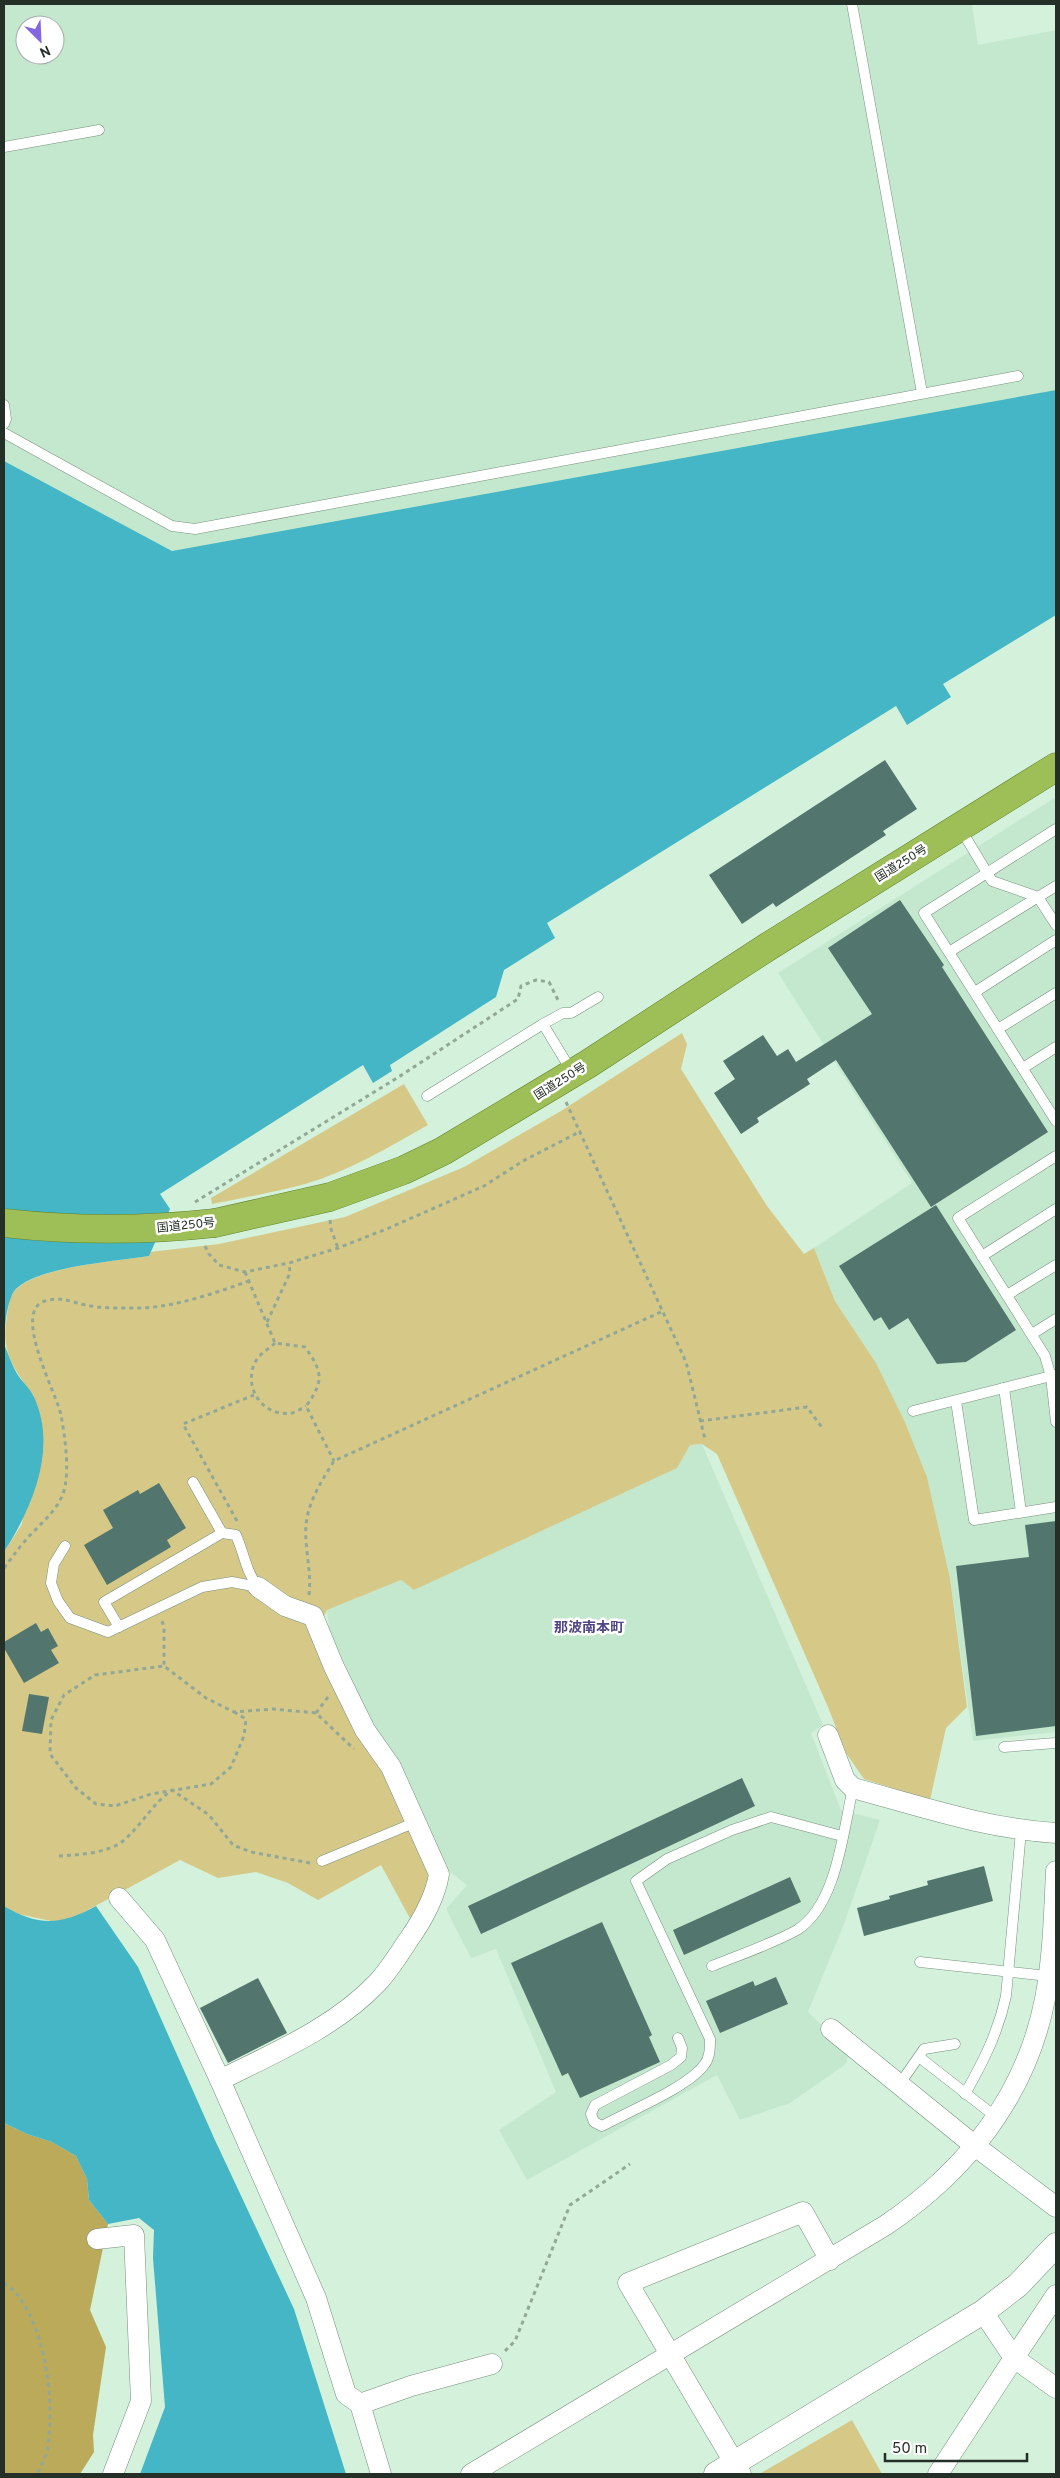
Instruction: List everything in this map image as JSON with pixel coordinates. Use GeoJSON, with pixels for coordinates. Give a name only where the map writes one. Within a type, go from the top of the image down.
{"type":"FeatureCollection","features":[{"type":"Feature","properties":{"kind":"highway","name":"国道250号"},"geometry":{"type":"LineString","coordinates":[[4,1223],[113,1231],[167,1228],[214,1222],[330,1197],[404,1170],[489,1125],[573,1073],[769,946],[1053,768]]}},
{"type":"Feature","properties":{"kind":"street"},"geometry":{"type":"LineString","coordinates":[[220,2080],[292,2043],[333,2019],[378,1982],[417,1928],[436,1892],[439,1874],[391,1767],[366,1730],[348,1696],[313,1616],[285,1606],[258,1587]]}},
{"type":"Feature","properties":{"kind":"street"},"geometry":{"type":"LineString","coordinates":[[828,1735],[845,1780],[853,1788],[981,1823],[1021,1831],[1056,1833]]}},
{"type":"Feature","properties":{"kind":"street"},"geometry":{"type":"LineString","coordinates":[[471,2474],[830,2260],[913,2207],[948,2177],[975,2146],[996,2117],[1026,2057],[1040,2019],[1048,1976],[1056,1871]]}},
{"type":"Feature","properties":{"kind":"street"},"geometry":{"type":"LineString","coordinates":[[119,1898],[155,1940],[220,2080],[316,2298],[346,2394],[360,2404],[381,2474]]}},
{"type":"Feature","properties":{"kind":"street"},"geometry":{"type":"LineString","coordinates":[[831,2029],[975,2146],[1056,2207]]}},
{"type":"Feature","properties":{"kind":"street"},"geometry":{"type":"LineString","coordinates":[[830,2260],[803,2212],[628,2283],[670,2356],[730,2471],[983,2312],[1018,2285],[1056,2245]]}},
{"type":"Feature","properties":{"kind":"street"},"geometry":{"type":"LineString","coordinates":[[97,2239],[134,2235],[141,2400],[113,2474]]}},
{"type":"Feature","properties":{"kind":"street"},"geometry":{"type":"LineString","coordinates":[[938,2474],[1056,2295]]}},
{"type":"Feature","properties":{"kind":"street"},"geometry":{"type":"LineString","coordinates":[[983,2312],[1002,2344],[1014,2358],[1056,2388]]}},
{"type":"Feature","properties":{"kind":"street"},"geometry":{"type":"LineString","coordinates":[[360,2404],[411,2386],[492,2364]]}},
{"type":"Feature","properties":{"kind":"lane"},"geometry":{"type":"LineString","coordinates":[[852,4],[922,393]]}},
{"type":"Feature","properties":{"kind":"lane"},"geometry":{"type":"LineString","coordinates":[[4,147],[99,130]]}},
{"type":"Feature","properties":{"kind":"lane"},"geometry":{"type":"LineString","coordinates":[[4,433],[172,526],[195,529],[1018,376]]}},
{"type":"Feature","properties":{"kind":"lane"},"geometry":{"type":"LineString","coordinates":[[4,404],[6,419],[4,424]]}},
{"type":"Feature","properties":{"kind":"lane"},"geometry":{"type":"LineString","coordinates":[[959,827],[992,881],[1038,897],[1056,925]]}},
{"type":"Feature","properties":{"kind":"lane"},"geometry":{"type":"LineString","coordinates":[[1056,829],[924,913],[1023,1068],[1052,1106],[1056,1121]]}},
{"type":"Feature","properties":{"kind":"lane"},"geometry":{"type":"LineString","coordinates":[[949,952],[1056,886]]}},
{"type":"Feature","properties":{"kind":"lane"},"geometry":{"type":"LineString","coordinates":[[974,992],[1056,940]]}},
{"type":"Feature","properties":{"kind":"lane"},"geometry":{"type":"LineString","coordinates":[[998,1029],[1056,993]]}},
{"type":"Feature","properties":{"kind":"lane"},"geometry":{"type":"LineString","coordinates":[[427,1096],[543,1024],[563,1013],[571,1013],[598,997]]}},
{"type":"Feature","properties":{"kind":"lane"},"geometry":{"type":"LineString","coordinates":[[543,1024],[573,1073]]}},
{"type":"Feature","properties":{"kind":"lane"},"geometry":{"type":"LineString","coordinates":[[1023,1068],[1056,1047]]}},
{"type":"Feature","properties":{"kind":"lane"},"geometry":{"type":"LineString","coordinates":[[1056,1156],[958,1218],[1045,1356],[1054,1376],[1056,1422]]}},
{"type":"Feature","properties":{"kind":"lane"},"geometry":{"type":"LineString","coordinates":[[982,1256],[1056,1209]]}},
{"type":"Feature","properties":{"kind":"lane"},"geometry":{"type":"LineString","coordinates":[[1007,1295],[1056,1265]]}},
{"type":"Feature","properties":{"kind":"lane"},"geometry":{"type":"LineString","coordinates":[[1032,1334],[1056,1319]]}},
{"type":"Feature","properties":{"kind":"lane"},"geometry":{"type":"LineString","coordinates":[[913,1411],[1054,1376]]}},
{"type":"Feature","properties":{"kind":"lane"},"geometry":{"type":"LineString","coordinates":[[1004,1388],[1021,1512]]}},
{"type":"Feature","properties":{"kind":"lane"},"geometry":{"type":"LineString","coordinates":[[956,1400],[974,1520],[1056,1507]]}},
{"type":"Feature","properties":{"kind":"lane"},"geometry":{"type":"LineString","coordinates":[[193,1482],[222,1533]]}},
{"type":"Feature","properties":{"kind":"lane"},"geometry":{"type":"LineString","coordinates":[[119,1627],[104,1602],[222,1533],[236,1535],[244,1553],[249,1575],[258,1587]]}},
{"type":"Feature","properties":{"kind":"lane"},"geometry":{"type":"LineString","coordinates":[[65,1546],[54,1564],[51,1583],[58,1601],[70,1618],[108,1632],[202,1587],[232,1582],[258,1587]]}},
{"type":"Feature","properties":{"kind":"lane"},"geometry":{"type":"LineString","coordinates":[[1004,1747],[1056,1744]]}},
{"type":"Feature","properties":{"kind":"lane"},"geometry":{"type":"LineString","coordinates":[[712,1966],[797,1930],[817,1913],[832,1880],[853,1788]]}},
{"type":"Feature","properties":{"kind":"lane"},"geometry":{"type":"LineString","coordinates":[[678,2038],[682,2048],[681,2057],[671,2065],[595,2105],[591,2114],[594,2122],[602,2126],[689,2080],[705,2064],[710,2051],[710,2039],[636,1881],[667,1859],[732,1830],[771,1817],[842,1836]]}},
{"type":"Feature","properties":{"kind":"lane"},"geometry":{"type":"LineString","coordinates":[[322,1861],[416,1822]]}},
{"type":"Feature","properties":{"kind":"lane"},"geometry":{"type":"LineString","coordinates":[[965,2094],[990,2048],[1001,2021],[1009,1971],[1021,1831]]}},
{"type":"Feature","properties":{"kind":"lane"},"geometry":{"type":"LineString","coordinates":[[920,1962],[1048,1976]]}},
{"type":"Feature","properties":{"kind":"lane"},"geometry":{"type":"LineString","coordinates":[[899,2084],[924,2049],[955,2044]]}},
{"type":"Feature","properties":{"kind":"lane"},"geometry":{"type":"LineString","coordinates":[[919,2057],[996,2117]]}},
{"type":"Feature","properties":{"kind":"path"},"geometry":{"type":"LineString","coordinates":[[536,980],[549,982],[563,1013]]}},
{"type":"Feature","properties":{"kind":"path"},"geometry":{"type":"LineString","coordinates":[[564,1100],[569,1106],[686,1362],[705,1439]]}},
{"type":"Feature","properties":{"kind":"path"},"geometry":{"type":"LineString","coordinates":[[330,1214],[331,1229],[338,1248]]}},
{"type":"Feature","properties":{"kind":"path"},"geometry":{"type":"LineString","coordinates":[[266,1322],[290,1273],[289,1263]]}},
{"type":"Feature","properties":{"kind":"path"},"geometry":{"type":"LineString","coordinates":[[245,1272],[275,1343]]}},
{"type":"Feature","properties":{"kind":"path"},"geometry":{"type":"LineString","coordinates":[[4,1568],[25,1540],[54,1510],[64,1488],[66,1468],[61,1414],[36,1344],[32,1322],[35,1308],[44,1301],[64,1298],[87,1306],[144,1308],[211,1295],[249,1281]]}},
{"type":"Feature","properties":{"kind":"path"},"geometry":{"type":"LineString","coordinates":[[298,1611],[309,1594],[310,1571],[306,1525],[316,1492],[334,1461],[663,1311]]}},
{"type":"Feature","properties":{"kind":"path"},"geometry":{"type":"LineString","coordinates":[[275,1343],[305,1347],[316,1363],[320,1376],[317,1392],[306,1406],[292,1413],[270,1411],[254,1396],[250,1375],[258,1358],[275,1343]]}},
{"type":"Feature","properties":{"kind":"path"},"geometry":{"type":"LineString","coordinates":[[236,1535],[237,1519],[183,1424],[254,1396]]}},
{"type":"Feature","properties":{"kind":"path"},"geometry":{"type":"LineString","coordinates":[[306,1406],[334,1461]]}},
{"type":"Feature","properties":{"kind":"path"},"geometry":{"type":"LineString","coordinates":[[700,1421],[808,1407],[823,1429]]}},
{"type":"Feature","properties":{"kind":"path"},"geometry":{"type":"LineString","coordinates":[[158,1608],[164,1627],[164,1666]]}},
{"type":"Feature","properties":{"kind":"path"},"geometry":{"type":"LineString","coordinates":[[164,1666],[206,1698],[234,1712],[246,1719],[244,1736],[231,1767],[210,1784],[151,1794],[115,1806],[96,1804],[76,1788],[50,1754],[51,1720],[64,1695],[95,1675],[164,1666]]}},
{"type":"Feature","properties":{"kind":"path"},"geometry":{"type":"LineString","coordinates":[[234,1712],[272,1709],[316,1713],[358,1754]]}},
{"type":"Feature","properties":{"kind":"path"},"geometry":{"type":"LineString","coordinates":[[59,1856],[92,1854],[123,1842],[158,1800],[172,1790]]}},
{"type":"Feature","properties":{"kind":"path"},"geometry":{"type":"LineString","coordinates":[[172,1790],[209,1816],[234,1845],[251,1852],[314,1864],[322,1861]]}},
{"type":"Feature","properties":{"kind":"path"},"geometry":{"type":"LineString","coordinates":[[492,2364],[515,2341],[570,2205],[630,2164]]}},
{"type":"Feature","properties":{"kind":"path"},"geometry":{"type":"LineString","coordinates":[[4,2282],[19,2296],[32,2318],[44,2360],[49,2404],[48,2448],[37,2474]]}},
{"type":"Feature","properties":{"kind":"shaded area"},"geometry":{"type":"Polygon","coordinates":[[[4,4],[972,4],[978,45],[1056,30],[1056,390],[172,551],[4,461],[4,4]]]}},
{"type":"Feature","properties":{"kind":"shaded area"},"geometry":{"type":"Polygon","coordinates":[[[1056,797],[1056,1732],[973,1741],[950,1578],[927,1477],[905,1422],[876,1363],[835,1301],[814,1248],[912,1183],[778,973],[1056,797]]]}},
{"type":"Feature","properties":{"kind":"shaded area"},"geometry":{"type":"Polygon","coordinates":[[[682,1033],[687,1044],[681,1069],[767,1206],[804,1254],[814,1248],[835,1301],[876,1363],[905,1422],[927,1477],[950,1578],[967,1707],[946,1728],[930,1800],[864,1779],[846,1753],[828,1707],[717,1454],[702,1444],[690,1445],[677,1468],[414,1590],[401,1580],[327,1610],[313,1638],[388,1783],[431,1872],[426,1897],[412,1922],[381,1865],[318,1900],[288,1883],[256,1872],[218,1878],[180,1860],[75,1917],[56,1922],[18,1914],[4,1906],[4,1552],[22,1524],[34,1396],[15,1369],[7,1350],[5,1329],[12,1295],[21,1285],[35,1278],[74,1267],[149,1256],[150,1252],[219,1244],[345,1217],[464,1167],[561,1111],[682,1033]]]}},
{"type":"Feature","properties":{"kind":"shaded area"},"geometry":{"type":"Polygon","coordinates":[[[404,1084],[428,1125],[368,1158],[321,1179],[282,1190],[212,1204],[211,1198],[404,1084]]]}},
{"type":"Feature","properties":{"kind":"shaded area"},"geometry":{"type":"Polygon","coordinates":[[[702,1444],[823,1725],[811,1733],[841,1810],[880,1820],[844,1924],[808,2012],[849,2052],[846,2064],[790,2103],[740,2120],[717,2075],[527,2180],[499,2130],[556,2092],[496,1949],[471,1958],[446,1909],[467,1885],[449,1871],[402,1770],[355,1698],[331,1645],[327,1610],[401,1580],[414,1590],[488,1554],[690,1445],[702,1444]]]}},
{"type":"Feature","properties":{"kind":"shaded area"},"geometry":{"type":"Polygon","coordinates":[[[4,2123],[27,2134],[52,2142],[76,2156],[87,2179],[89,2200],[108,2224],[90,2310],[106,2347],[93,2435],[94,2452],[80,2474],[4,2474],[4,2123]]]}},
{"type":"Feature","properties":{"kind":"shaded area"},"geometry":{"type":"Polygon","coordinates":[[[852,2420],[882,2474],[760,2474],[761,2473],[852,2420]]]}},
{"type":"Feature","properties":{"kind":"water"},"geometry":{"type":"Polygon","coordinates":[[[1056,390],[1056,615],[943,684],[951,697],[907,725],[896,706],[547,923],[555,938],[504,970],[496,997],[390,1065],[392,1071],[373,1083],[363,1065],[160,1194],[170,1209],[149,1256],[74,1267],[34,1278],[20,1285],[10,1300],[4,1341],[4,461],[172,551],[1056,390]]]}},
{"type":"Feature","properties":{"kind":"water"},"geometry":{"type":"Polygon","coordinates":[[[4,1344],[16,1372],[34,1397],[41,1417],[43,1437],[42,1457],[32,1497],[24,1517],[4,1552],[4,1344]]]}},
{"type":"Feature","properties":{"kind":"water"},"geometry":{"type":"Polygon","coordinates":[[[4,1906],[28,1918],[50,1921],[72,1917],[96,1906],[138,1967],[214,2138],[294,2309],[346,2474],[140,2474],[165,2407],[153,2258],[154,2230],[139,2218],[108,2224],[89,2200],[87,2179],[76,2156],[52,2142],[27,2134],[4,2123],[4,1906]]]}},
{"type":"Feature","properties":{"kind":"building"},"geometry":{"type":"Polygon","coordinates":[[[885,760],[917,809],[883,831],[886,835],[776,907],[773,903],[742,924],[709,875],[885,760]]]}},
{"type":"Feature","properties":{"kind":"building"},"geometry":{"type":"Polygon","coordinates":[[[900,900],[944,965],[942,967],[1048,1132],[931,1207],[836,1060],[807,1079],[810,1084],[757,1118],[759,1122],[741,1134],[714,1093],[735,1079],[723,1061],[763,1035],[777,1056],[788,1049],[796,1062],[872,1014],[828,948],[900,900]]]}},
{"type":"Feature","properties":{"kind":"building"},"geometry":{"type":"Polygon","coordinates":[[[936,1205],[1016,1330],[966,1362],[937,1364],[908,1318],[889,1330],[881,1317],[874,1321],[839,1266],[936,1205]]]}},
{"type":"Feature","properties":{"kind":"building"},"geometry":{"type":"Polygon","coordinates":[[[159,1483],[186,1528],[167,1540],[171,1547],[107,1585],[84,1545],[113,1528],[103,1510],[138,1490],[140,1494],[159,1483]]]}},
{"type":"Feature","properties":{"kind":"building"},"geometry":{"type":"Polygon","coordinates":[[[1056,1521],[1056,1726],[976,1736],[956,1566],[1029,1557],[1025,1525],[1056,1521]]]}},
{"type":"Feature","properties":{"kind":"building"},"geometry":{"type":"Polygon","coordinates":[[[36,1623],[41,1632],[48,1628],[58,1646],[51,1650],[59,1663],[24,1683],[4,1648],[4,1642],[36,1623]]]}},
{"type":"Feature","properties":{"kind":"building"},"geometry":{"type":"Polygon","coordinates":[[[29,1694],[49,1697],[42,1734],[22,1731],[29,1694]]]}},
{"type":"Feature","properties":{"kind":"building"},"geometry":{"type":"Polygon","coordinates":[[[742,1778],[755,1806],[481,1934],[468,1906],[742,1778]]]}},
{"type":"Feature","properties":{"kind":"building"},"geometry":{"type":"Polygon","coordinates":[[[984,1866],[993,1901],[864,1936],[857,1908],[890,1899],[889,1896],[928,1885],[927,1881],[984,1866]]]}},
{"type":"Feature","properties":{"kind":"building"},"geometry":{"type":"Polygon","coordinates":[[[790,1877],[801,1902],[684,1955],[673,1930],[790,1877]]]}},
{"type":"Feature","properties":{"kind":"building"},"geometry":{"type":"Polygon","coordinates":[[[602,1922],[652,2035],[649,2037],[660,2062],[580,2098],[568,2073],[562,2076],[511,1963],[602,1922]]]}},
{"type":"Feature","properties":{"kind":"building"},"geometry":{"type":"Polygon","coordinates":[[[776,1977],[788,2004],[720,2033],[706,2001],[753,1981],[755,1986],[776,1977]]]}},
{"type":"Feature","properties":{"kind":"building"},"geometry":{"type":"Polygon","coordinates":[[[258,1978],[287,2033],[228,2063],[200,2008],[258,1978]]]}},
{"type":"Feature","properties":{"kind":"district","name":"那波南本町"},"geometry":{"type":"Point","coordinates":[589,1627]}}]}
